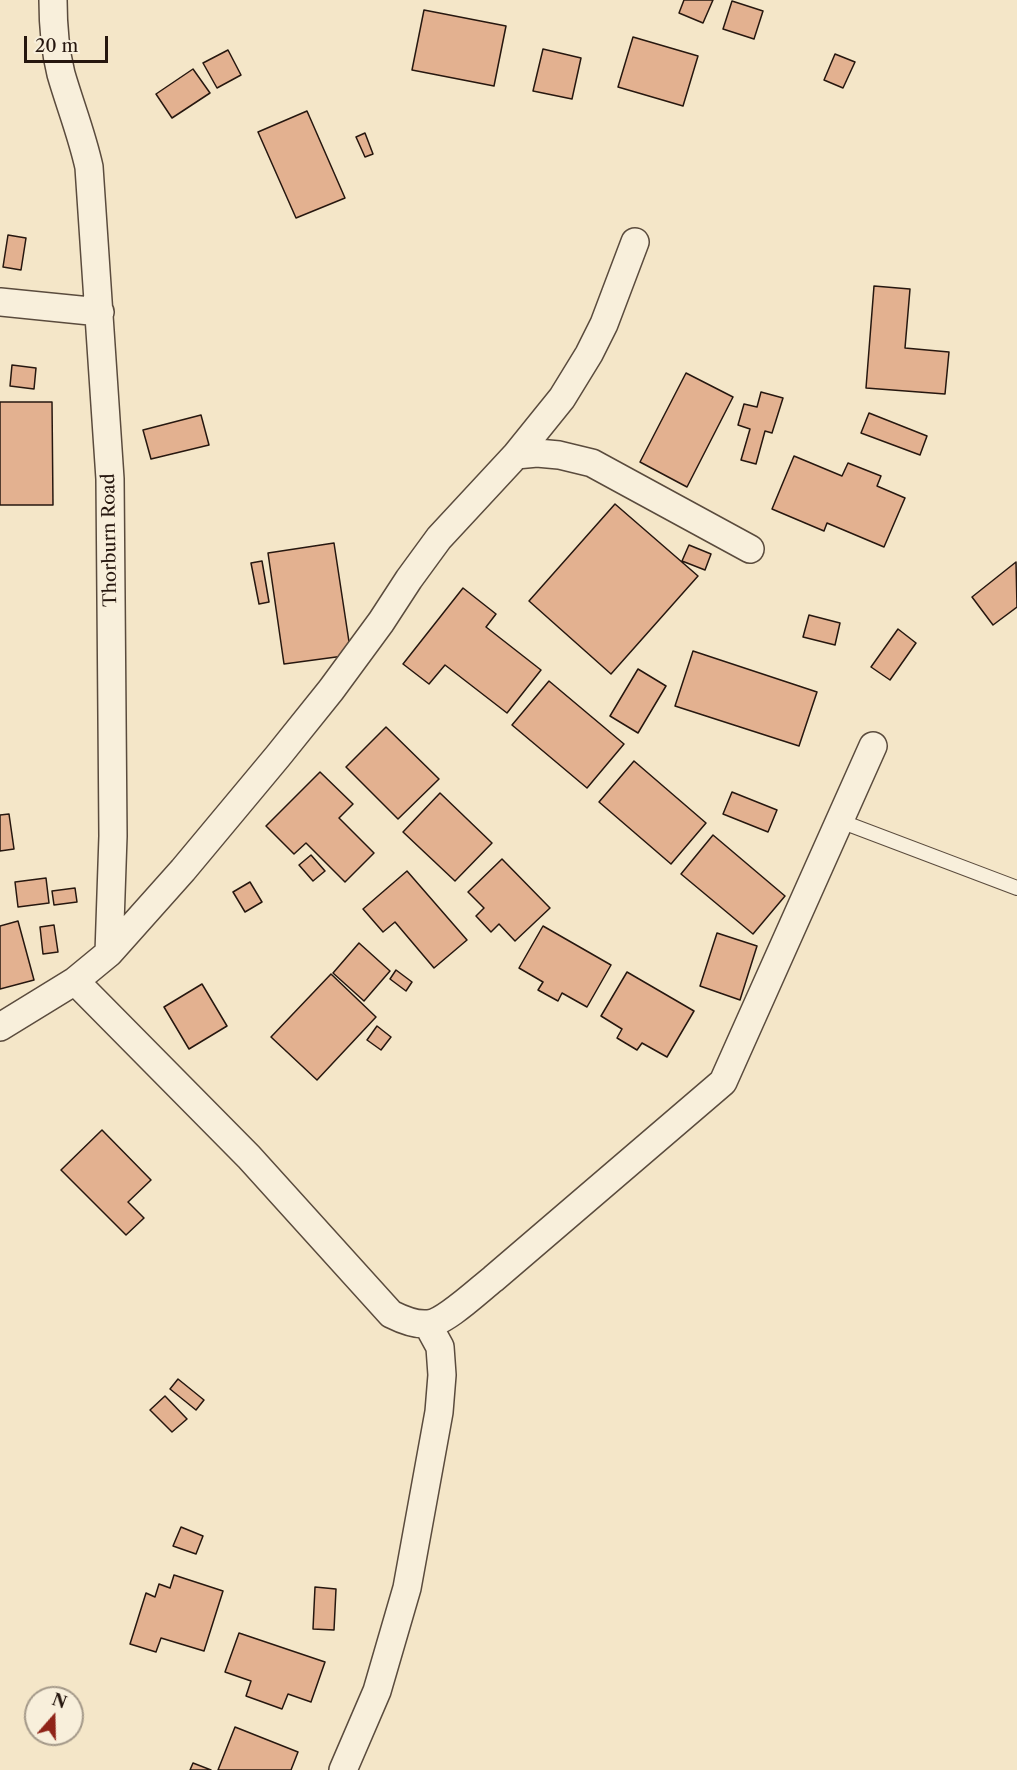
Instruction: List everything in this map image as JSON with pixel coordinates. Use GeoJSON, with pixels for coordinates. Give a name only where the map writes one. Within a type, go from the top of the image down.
{"type":"FeatureCollection","features":[{"type":"Feature","properties":{"kind":"street","name":"Thorburn Road"},"geometry":{"type":"LineString","coordinates":[[53,0],[56,44],[61,72],[84,143],[89,167],[110,479],[112,837],[109,953]]}},
{"type":"Feature","properties":{"kind":"street"},"geometry":{"type":"LineString","coordinates":[[0,1026],[75,981],[109,953],[183,870],[332,690],[439,538],[516,455],[562,398],[604,324],[635,242]]}},
{"type":"Feature","properties":{"kind":"street"},"geometry":{"type":"LineString","coordinates":[[0,302],[100,312]]}},
{"type":"Feature","properties":{"kind":"street"},"geometry":{"type":"LineString","coordinates":[[516,455],[548,454],[592,463],[750,549]]}},
{"type":"Feature","properties":{"kind":"street"},"geometry":{"type":"LineString","coordinates":[[75,981],[249,1157],[391,1314],[405,1321],[428,1325],[459,1307],[723,1082],[873,746]]}},
{"type":"Feature","properties":{"kind":"street"},"geometry":{"type":"LineString","coordinates":[[343,1770],[376,1691],[407,1588],[439,1412],[442,1375],[440,1347],[428,1325]]}},
{"type":"Feature","properties":{"kind":"lane"},"geometry":{"type":"LineString","coordinates":[[840,821],[1017,888]]}},
{"type":"Feature","properties":{"kind":"building"},"geometry":{"type":"Polygon","coordinates":[[[684,0],[713,0],[703,23],[679,13],[684,0]]]}},
{"type":"Feature","properties":{"kind":"building"},"geometry":{"type":"Polygon","coordinates":[[[732,1],[763,11],[754,39],[723,29],[732,1]]]}},
{"type":"Feature","properties":{"kind":"building"},"geometry":{"type":"Polygon","coordinates":[[[424,10],[506,26],[494,86],[412,70],[424,10]]]}},
{"type":"Feature","properties":{"kind":"building"},"geometry":{"type":"Polygon","coordinates":[[[633,37],[698,56],[683,106],[618,87],[633,37]]]}},
{"type":"Feature","properties":{"kind":"building"},"geometry":{"type":"Polygon","coordinates":[[[543,49],[581,58],[572,99],[533,91],[543,49]]]}},
{"type":"Feature","properties":{"kind":"building"},"geometry":{"type":"Polygon","coordinates":[[[228,50],[241,75],[217,88],[203,63],[228,50]]]}},
{"type":"Feature","properties":{"kind":"building"},"geometry":{"type":"Polygon","coordinates":[[[835,54],[855,62],[843,88],[824,80],[835,54]]]}},
{"type":"Feature","properties":{"kind":"building"},"geometry":{"type":"Polygon","coordinates":[[[193,69],[210,93],[172,118],[156,94],[193,69]]]}},
{"type":"Feature","properties":{"kind":"building"},"geometry":{"type":"Polygon","coordinates":[[[307,111],[345,198],[296,218],[258,132],[307,111]]]}},
{"type":"Feature","properties":{"kind":"building"},"geometry":{"type":"Polygon","coordinates":[[[365,133],[373,154],[365,157],[356,137],[365,133]]]}},
{"type":"Feature","properties":{"kind":"building"},"geometry":{"type":"Polygon","coordinates":[[[8,235],[26,238],[21,270],[3,267],[8,235]]]}},
{"type":"Feature","properties":{"kind":"building"},"geometry":{"type":"Polygon","coordinates":[[[874,286],[910,289],[905,348],[949,352],[945,394],[866,388],[874,286]]]}},
{"type":"Feature","properties":{"kind":"building"},"geometry":{"type":"Polygon","coordinates":[[[12,365],[36,368],[34,389],[10,386],[12,365]]]}},
{"type":"Feature","properties":{"kind":"building"},"geometry":{"type":"Polygon","coordinates":[[[686,373],[733,397],[687,487],[640,462],[686,373]]]}},
{"type":"Feature","properties":{"kind":"building"},"geometry":{"type":"Polygon","coordinates":[[[761,392],[783,398],[772,433],[765,431],[756,464],[741,460],[750,429],[738,425],[744,404],[757,407],[761,392]]]}},
{"type":"Feature","properties":{"kind":"building"},"geometry":{"type":"Polygon","coordinates":[[[0,402],[52,402],[53,505],[0,505],[0,402]]]}},
{"type":"Feature","properties":{"kind":"building"},"geometry":{"type":"Polygon","coordinates":[[[869,413],[927,436],[920,455],[861,433],[869,413]]]}},
{"type":"Feature","properties":{"kind":"building"},"geometry":{"type":"Polygon","coordinates":[[[201,415],[209,445],[151,459],[143,430],[201,415]]]}},
{"type":"Feature","properties":{"kind":"building"},"geometry":{"type":"Polygon","coordinates":[[[794,456],[842,476],[848,463],[881,476],[877,486],[905,498],[884,547],[827,523],[824,531],[772,509],[794,456]]]}},
{"type":"Feature","properties":{"kind":"building"},"geometry":{"type":"Polygon","coordinates":[[[615,504],[698,576],[611,674],[529,601],[615,504]]]}},
{"type":"Feature","properties":{"kind":"building"},"geometry":{"type":"Polygon","coordinates":[[[334,543],[351,655],[284,664],[268,553],[334,543]]]}},
{"type":"Feature","properties":{"kind":"building"},"geometry":{"type":"Polygon","coordinates":[[[689,545],[711,554],[705,570],[682,561],[689,545]]]}},
{"type":"Feature","properties":{"kind":"building"},"geometry":{"type":"Polygon","coordinates":[[[262,561],[269,602],[259,604],[251,563],[262,561]]]}},
{"type":"Feature","properties":{"kind":"building"},"geometry":{"type":"Polygon","coordinates":[[[1016,562],[1017,607],[993,625],[972,597],[1016,562]]]}},
{"type":"Feature","properties":{"kind":"building"},"geometry":{"type":"Polygon","coordinates":[[[463,588],[496,614],[486,627],[541,670],[507,713],[445,665],[429,684],[403,664],[463,588]]]}},
{"type":"Feature","properties":{"kind":"building"},"geometry":{"type":"Polygon","coordinates":[[[809,615],[840,623],[835,645],[803,637],[809,615]]]}},
{"type":"Feature","properties":{"kind":"building"},"geometry":{"type":"Polygon","coordinates":[[[898,629],[916,643],[890,680],[871,667],[898,629]]]}},
{"type":"Feature","properties":{"kind":"building"},"geometry":{"type":"Polygon","coordinates":[[[693,651],[817,692],[799,746],[675,706],[693,651]]]}},
{"type":"Feature","properties":{"kind":"building"},"geometry":{"type":"Polygon","coordinates":[[[638,669],[666,686],[638,733],[610,716],[638,669]]]}},
{"type":"Feature","properties":{"kind":"building"},"geometry":{"type":"Polygon","coordinates":[[[549,681],[624,744],[587,788],[512,725],[549,681]]]}},
{"type":"Feature","properties":{"kind":"building"},"geometry":{"type":"Polygon","coordinates":[[[386,727],[439,779],[398,819],[346,767],[386,727]]]}},
{"type":"Feature","properties":{"kind":"building"},"geometry":{"type":"Polygon","coordinates":[[[634,761],[706,823],[671,864],[599,802],[634,761]]]}},
{"type":"Feature","properties":{"kind":"building"},"geometry":{"type":"Polygon","coordinates":[[[320,772],[353,804],[339,818],[374,853],[345,882],[306,843],[294,854],[266,826],[320,772]]]}},
{"type":"Feature","properties":{"kind":"building"},"geometry":{"type":"Polygon","coordinates":[[[732,792],[777,810],[768,832],[723,814],[732,792]]]}},
{"type":"Feature","properties":{"kind":"building"},"geometry":{"type":"Polygon","coordinates":[[[440,793],[492,843],[455,881],[403,832],[440,793]]]}},
{"type":"Feature","properties":{"kind":"building"},"geometry":{"type":"Polygon","coordinates":[[[9,814],[14,849],[0,851],[0,815],[9,814]]]}},
{"type":"Feature","properties":{"kind":"building"},"geometry":{"type":"Polygon","coordinates":[[[713,835],[785,896],[753,934],[681,874],[713,835]]]}},
{"type":"Feature","properties":{"kind":"building"},"geometry":{"type":"Polygon","coordinates":[[[311,855],[325,871],[313,881],[299,865],[311,855]]]}},
{"type":"Feature","properties":{"kind":"building"},"geometry":{"type":"Polygon","coordinates":[[[502,859],[550,908],[515,941],[499,924],[491,932],[476,916],[484,908],[468,892],[502,859]]]}},
{"type":"Feature","properties":{"kind":"building"},"geometry":{"type":"Polygon","coordinates":[[[407,871],[467,940],[434,968],[395,922],[383,932],[363,909],[407,871]]]}},
{"type":"Feature","properties":{"kind":"building"},"geometry":{"type":"Polygon","coordinates":[[[46,878],[49,903],[18,907],[15,882],[46,878]]]}},
{"type":"Feature","properties":{"kind":"building"},"geometry":{"type":"Polygon","coordinates":[[[250,882],[262,902],[245,912],[233,892],[250,882]]]}},
{"type":"Feature","properties":{"kind":"building"},"geometry":{"type":"Polygon","coordinates":[[[75,888],[77,902],[54,905],[52,891],[75,888]]]}},
{"type":"Feature","properties":{"kind":"building"},"geometry":{"type":"Polygon","coordinates":[[[18,921],[34,980],[0,989],[0,926],[18,921]]]}},
{"type":"Feature","properties":{"kind":"building"},"geometry":{"type":"Polygon","coordinates":[[[54,925],[58,952],[43,954],[40,927],[54,925]]]}},
{"type":"Feature","properties":{"kind":"building"},"geometry":{"type":"Polygon","coordinates":[[[543,926],[611,965],[587,1007],[562,993],[558,1001],[538,990],[543,982],[519,968],[543,926]]]}},
{"type":"Feature","properties":{"kind":"building"},"geometry":{"type":"Polygon","coordinates":[[[717,933],[757,946],[740,1000],[700,986],[717,933]]]}},
{"type":"Feature","properties":{"kind":"building"},"geometry":{"type":"Polygon","coordinates":[[[359,943],[390,971],[364,1001],[333,973],[359,943]]]}},
{"type":"Feature","properties":{"kind":"building"},"geometry":{"type":"Polygon","coordinates":[[[396,970],[412,982],[406,991],[390,979],[396,970]]]}},
{"type":"Feature","properties":{"kind":"building"},"geometry":{"type":"Polygon","coordinates":[[[627,972],[694,1011],[667,1057],[642,1043],[637,1050],[617,1038],[622,1029],[601,1016],[627,972]]]}},
{"type":"Feature","properties":{"kind":"building"},"geometry":{"type":"Polygon","coordinates":[[[331,974],[376,1017],[317,1080],[271,1037],[331,974]]]}},
{"type":"Feature","properties":{"kind":"building"},"geometry":{"type":"Polygon","coordinates":[[[202,984],[227,1026],[189,1049],[164,1007],[202,984]]]}},
{"type":"Feature","properties":{"kind":"building"},"geometry":{"type":"Polygon","coordinates":[[[377,1026],[391,1037],[381,1050],[367,1040],[377,1026]]]}},
{"type":"Feature","properties":{"kind":"building"},"geometry":{"type":"Polygon","coordinates":[[[102,1130],[151,1180],[128,1202],[144,1218],[126,1235],[61,1170],[102,1130]]]}},
{"type":"Feature","properties":{"kind":"building"},"geometry":{"type":"Polygon","coordinates":[[[178,1379],[204,1400],[196,1410],[170,1389],[178,1379]]]}},
{"type":"Feature","properties":{"kind":"building"},"geometry":{"type":"Polygon","coordinates":[[[165,1396],[187,1419],[172,1432],[150,1410],[165,1396]]]}},
{"type":"Feature","properties":{"kind":"building"},"geometry":{"type":"Polygon","coordinates":[[[181,1527],[203,1536],[196,1554],[173,1546],[181,1527]]]}},
{"type":"Feature","properties":{"kind":"building"},"geometry":{"type":"Polygon","coordinates":[[[174,1575],[223,1591],[204,1651],[161,1638],[156,1652],[130,1644],[146,1593],[155,1597],[159,1584],[170,1588],[174,1575]]]}},
{"type":"Feature","properties":{"kind":"building"},"geometry":{"type":"Polygon","coordinates":[[[315,1587],[336,1589],[334,1630],[313,1629],[315,1587]]]}},
{"type":"Feature","properties":{"kind":"building"},"geometry":{"type":"Polygon","coordinates":[[[239,1633],[325,1662],[311,1702],[288,1694],[282,1709],[246,1696],[251,1681],[225,1672],[239,1633]]]}},
{"type":"Feature","properties":{"kind":"building"},"geometry":{"type":"Polygon","coordinates":[[[235,1727],[298,1752],[291,1770],[218,1770],[235,1727]]]}},
{"type":"Feature","properties":{"kind":"building"},"geometry":{"type":"Polygon","coordinates":[[[193,1763],[211,1770],[190,1770],[193,1763]]]}}]}
